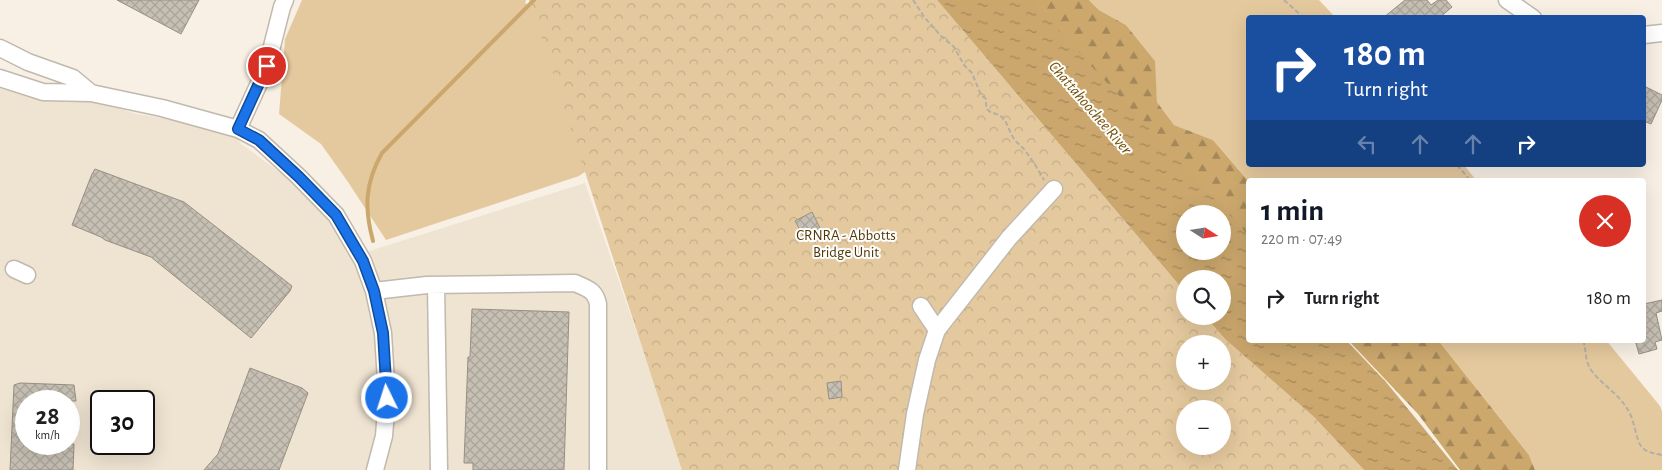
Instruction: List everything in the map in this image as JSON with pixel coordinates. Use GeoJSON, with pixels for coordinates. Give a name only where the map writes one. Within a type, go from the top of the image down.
{"type":"FeatureCollection","features":[{"type":"Feature","properties":{"kind":"street"},"geometry":{"type":"LineString","coordinates":[[238,129],[267,66],[285,0]]}},
{"type":"Feature","properties":{"kind":"street"},"geometry":{"type":"LineString","coordinates":[[1507,0],[1529,15]]}},
{"type":"Feature","properties":{"kind":"street"},"geometry":{"type":"LineString","coordinates":[[1646,35],[1662,33]]}},
{"type":"Feature","properties":{"kind":"street"},"geometry":{"type":"LineString","coordinates":[[0,48],[28,62],[73,78],[91,93]]}},
{"type":"Feature","properties":{"kind":"street"},"geometry":{"type":"LineString","coordinates":[[0,78],[43,92],[91,93],[162,108],[238,129],[259,140],[336,215],[363,261],[374,291],[383,333],[387,398],[384,436],[375,470]]}},
{"type":"Feature","properties":{"kind":"street"},"geometry":{"type":"LineString","coordinates":[[907,470],[917,404],[927,360],[937,330],[1009,238],[1054,189]]}},
{"type":"Feature","properties":{"kind":"street"},"geometry":{"type":"LineString","coordinates":[[374,291],[436,284],[575,283],[588,289],[596,296],[598,304],[598,470]]}},
{"type":"Feature","properties":{"kind":"street"},"geometry":{"type":"LineString","coordinates":[[436,284],[439,470]]}},
{"type":"Feature","properties":{"kind":"street"},"geometry":{"type":"LineString","coordinates":[[921,306],[937,330]]}},
{"type":"Feature","properties":{"kind":"path"},"geometry":{"type":"LineString","coordinates":[[913,0],[925,18],[954,47],[964,65],[972,73],[981,95],[986,99],[986,109],[1005,120],[1015,140],[1036,166],[1048,187],[1043,201]]}},
{"type":"Feature","properties":{"kind":"path"},"geometry":{"type":"LineString","coordinates":[[1284,0],[1301,15]]}},
{"type":"Feature","properties":{"kind":"path"},"geometry":{"type":"LineString","coordinates":[[1459,167],[1468,178]]}},
{"type":"Feature","properties":{"kind":"path"},"geometry":{"type":"LineString","coordinates":[[1583,343],[1585,360],[1591,370],[1627,408],[1635,426],[1637,439],[1642,448],[1648,452],[1662,454]]}},
{"type":"Feature","properties":{"kind":"shaded area"},"geometry":{"type":"Polygon","coordinates":[[[0,72],[136,114],[226,127],[241,144],[288,178],[360,254],[585,183],[684,470],[0,470],[0,72]]]}},
{"type":"Feature","properties":{"kind":"green space"},"geometry":{"type":"Polygon","coordinates":[[[302,0],[526,0],[525,3],[538,9],[631,139],[579,176],[386,240],[321,144],[279,114],[285,39],[302,0]]]}},
{"type":"Feature","properties":{"kind":"green space","name":"CRNRA - Abbotts Bridge Unit"},"geometry":{"type":"Polygon","coordinates":[[[529,0],[937,0],[1176,281],[1176,325],[1213,325],[1222,335],[1176,335],[1176,390],[1231,390],[1231,344],[1314,417],[1364,470],[682,470],[529,0]]]}},
{"type":"Feature","properties":{"kind":"green space"},"geometry":{"type":"Polygon","coordinates":[[[1027,0],[1089,0],[1099,10],[1126,25],[1155,61],[1157,102],[1174,125],[1213,140],[1246,178],[1246,238],[1231,221],[1231,205],[1216,205],[1027,0]]]}},
{"type":"Feature","properties":{"kind":"green space"},"geometry":{"type":"Polygon","coordinates":[[[1089,0],[1319,0],[1333,15],[1246,15],[1246,167],[1466,167],[1474,178],[1246,178],[1213,140],[1174,125],[1157,102],[1154,60],[1126,25],[1099,10],[1089,0]]]}},
{"type":"Feature","properties":{"kind":"green space"},"geometry":{"type":"Polygon","coordinates":[[[1351,343],[1440,343],[1529,455],[1535,470],[1460,470],[1418,414],[1351,343]]]}},
{"type":"Feature","properties":{"kind":"green space"},"geometry":{"type":"Polygon","coordinates":[[[1440,343],[1608,343],[1660,406],[1662,411],[1662,470],[1535,470],[1529,455],[1440,343]]]}},
{"type":"Feature","properties":{"kind":"water","name":"Chattahoochee River"},"geometry":{"type":"Polygon","coordinates":[[[937,0],[1033,0],[1072,45],[1220,205],[1176,205],[1176,260],[1231,260],[1231,217],[1246,233],[1246,343],[1349,343],[1386,382],[1458,470],[1364,470],[1314,417],[1231,344],[1231,335],[1222,335],[1213,325],[1231,325],[1231,270],[1176,270],[1176,281],[937,0]]]}},
{"type":"Feature","properties":{"kind":"building"},"geometry":{"type":"Polygon","coordinates":[[[117,0],[199,0],[181,34],[117,0]]]}},
{"type":"Feature","properties":{"kind":"building"},"geometry":{"type":"Polygon","coordinates":[[[1405,0],[1427,0],[1431,5],[1438,0],[1446,0],[1452,7],[1443,15],[1387,15],[1405,0]]]}},
{"type":"Feature","properties":{"kind":"building"},"geometry":{"type":"Polygon","coordinates":[[[1646,87],[1662,95],[1662,100],[1651,124],[1646,122],[1646,87]]]}},
{"type":"Feature","properties":{"kind":"building"},"geometry":{"type":"Polygon","coordinates":[[[95,169],[184,202],[292,286],[290,291],[251,338],[151,257],[105,240],[72,225],[95,169]]]}},
{"type":"Feature","properties":{"kind":"building"},"geometry":{"type":"Polygon","coordinates":[[[812,212],[820,228],[805,239],[795,221],[812,212]]]}},
{"type":"Feature","properties":{"kind":"building"},"geometry":{"type":"Polygon","coordinates":[[[1662,300],[1662,311],[1656,313],[1662,340],[1655,342],[1657,349],[1639,354],[1636,343],[1646,343],[1646,304],[1662,300]]]}},
{"type":"Feature","properties":{"kind":"building"},"geometry":{"type":"Polygon","coordinates":[[[472,309],[569,312],[564,470],[473,470],[473,463],[464,463],[468,357],[470,357],[472,309]]]}},
{"type":"Feature","properties":{"kind":"building"},"geometry":{"type":"Polygon","coordinates":[[[250,368],[302,388],[308,393],[279,470],[204,470],[218,454],[250,368]]]}},
{"type":"Feature","properties":{"kind":"building"},"geometry":{"type":"Polygon","coordinates":[[[841,381],[842,397],[829,399],[827,383],[841,381]]]}},
{"type":"Feature","properties":{"kind":"building"},"geometry":{"type":"Polygon","coordinates":[[[20,383],[74,385],[75,390],[15,390],[15,455],[74,455],[73,470],[10,470],[14,385],[20,383]]]}},
{"type":"Feature","properties":{"kind":"waterway"},"geometry":{"type":"LineString","coordinates":[[373,241],[367,207],[369,185],[382,153],[534,0]]}},
{"type":"Feature","properties":{"kind":"route"},"geometry":{"type":"LineString","coordinates":[[267,66],[238,129],[259,140],[336,215],[363,261],[374,291],[383,333],[387,398]]}}]}
